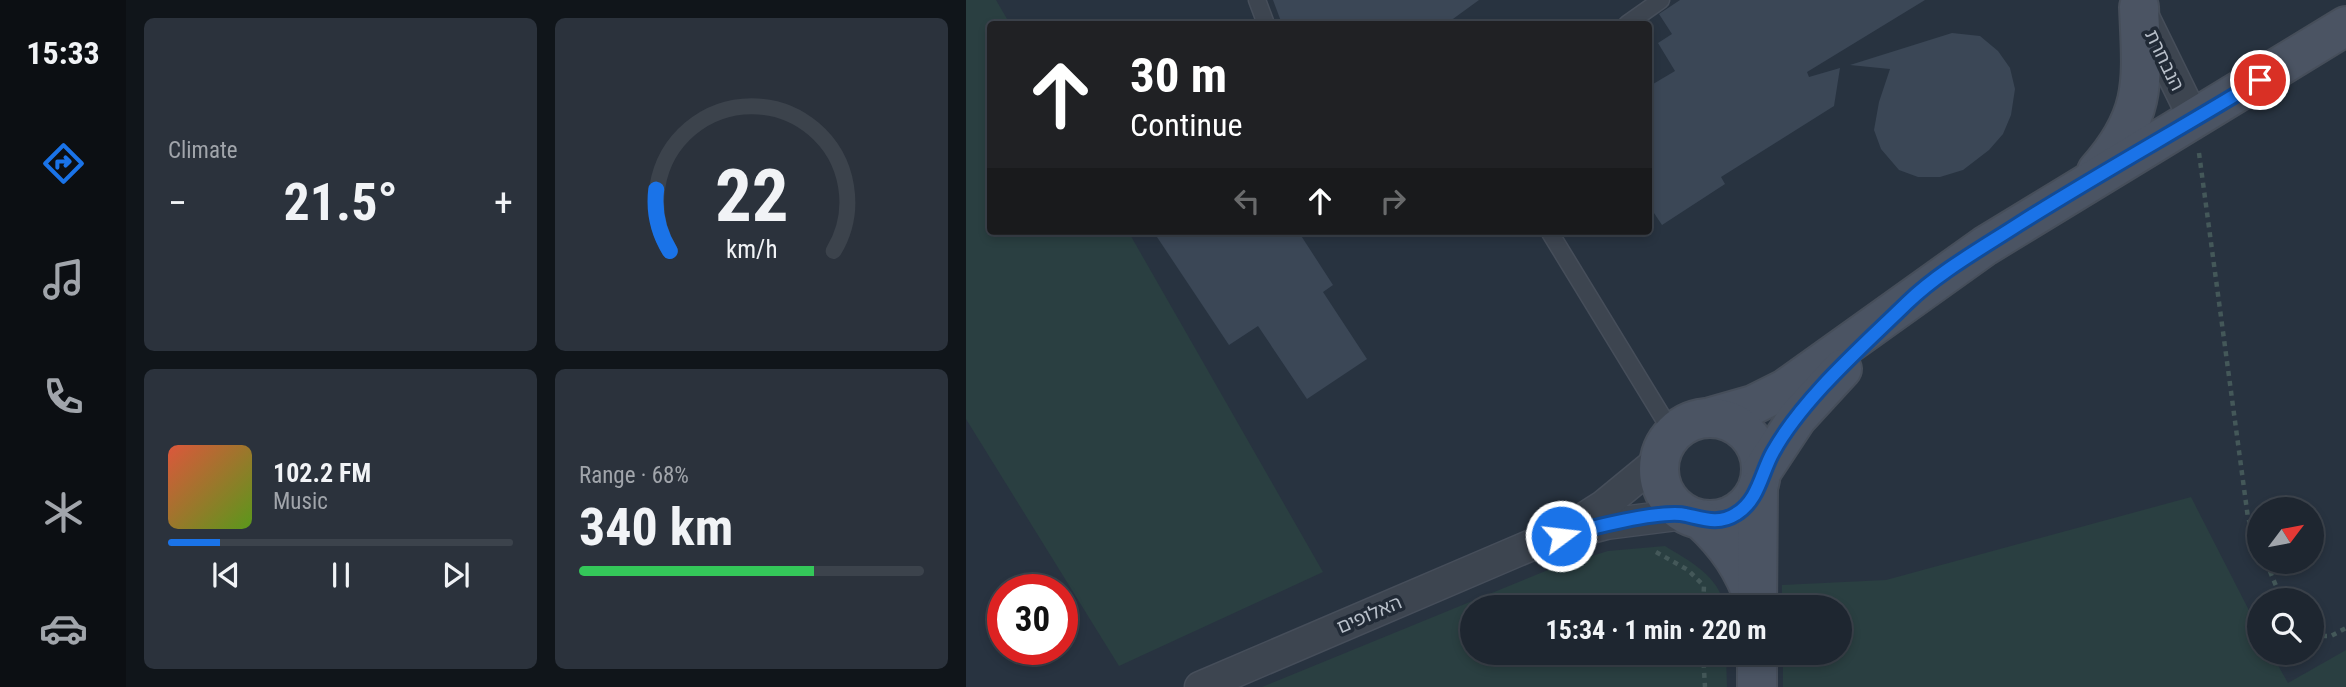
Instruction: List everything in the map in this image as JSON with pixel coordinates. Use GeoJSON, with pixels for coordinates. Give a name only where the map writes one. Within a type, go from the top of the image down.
{"type":"FeatureCollection","features":[{"type":"Feature","properties":{"kind":"street","name":"הנבחרת"},"geometry":{"type":"LineString","coordinates":[[2138,4],[2195,121]]}},
{"type":"Feature","properties":{"kind":"street"},"geometry":{"type":"LineString","coordinates":[[2087,181],[2117,148],[2142,86],[2138,4]]}},
{"type":"Feature","properties":{"kind":"street"},"geometry":{"type":"LineString","coordinates":[[1752,595],[1741,568],[1722,540],[1672,504],[1664,491],[1659,476],[1666,447],[1690,422],[1753,405],[1785,389],[1985,246],[2087,181],[2195,121],[2346,26]]}},
{"type":"Feature","properties":{"kind":"street"},"geometry":{"type":"LineString","coordinates":[[1693,517],[1719,520],[1735,515],[1749,504],[1797,418],[1910,301]]}},
{"type":"Feature","properties":{"kind":"street"},"geometry":{"type":"LineString","coordinates":[[1711,417],[1742,428],[1757,447],[1760,480],[1757,595]]}},
{"type":"Feature","properties":{"kind":"street","name":"האלופים"},"geometry":{"type":"LineString","coordinates":[[1200,687],[1538,542],[1603,506],[1666,447]]}},
{"type":"Feature","properties":{"kind":"street","name":"האלופים"},"geometry":{"type":"LineString","coordinates":[[1538,542],[1606,524],[1693,517]]}},
{"type":"Feature","properties":{"kind":"street"},"geometry":{"type":"LineString","coordinates":[[1757,665],[1757,687]]}},
{"type":"Feature","properties":{"kind":"lane"},"geometry":{"type":"LineString","coordinates":[[1257,0],[1265,21]]}},
{"type":"Feature","properties":{"kind":"lane"},"geometry":{"type":"LineString","coordinates":[[1631,21],[1661,0]]}},
{"type":"Feature","properties":{"kind":"lane"},"geometry":{"type":"LineString","coordinates":[[1551,235],[1666,447]]}},
{"type":"Feature","properties":{"kind":"path"},"geometry":{"type":"LineString","coordinates":[[2195,121],[2247,511]]}},
{"type":"Feature","properties":{"kind":"path"},"geometry":{"type":"LineString","coordinates":[[1656,552],[1688,570],[1704,586],[1704,595]]}},
{"type":"Feature","properties":{"kind":"path"},"geometry":{"type":"LineString","coordinates":[[2324,636],[2331,636],[2346,628]]}},
{"type":"Feature","properties":{"kind":"path"},"geometry":{"type":"LineString","coordinates":[[1704,665],[1705,687]]}},
{"type":"Feature","properties":{"kind":"green space"},"geometry":{"type":"Polygon","coordinates":[[[966,0],[996,0],[1008,21],[987,21],[987,235],[1130,235],[1323,572],[1119,666],[1078,600],[1078,574],[1062,574],[966,419],[966,0]]]}},
{"type":"Feature","properties":{"kind":"green space"},"geometry":{"type":"Polygon","coordinates":[[[2191,497],[2247,607],[2247,665],[2278,665],[2288,683],[2324,665],[2346,650],[2346,687],[1783,687],[1783,665],[1852,665],[1852,595],[1782,595],[1782,585],[1886,580],[2191,497]]]}},
{"type":"Feature","properties":{"kind":"green space"},"geometry":{"type":"Polygon","coordinates":[[[1665,546],[1702,570],[1721,595],[1487,595],[1553,568],[1608,551],[1665,546]]]}},
{"type":"Feature","properties":{"kind":"green space"},"geometry":{"type":"Polygon","coordinates":[[[1460,606],[1460,665],[1726,665],[1727,687],[1262,687],[1460,606]]]}},
{"type":"Feature","properties":{"kind":"building"},"geometry":{"type":"Polygon","coordinates":[[[1273,0],[1479,0],[1450,21],[1281,21],[1273,0]]]}},
{"type":"Feature","properties":{"kind":"building"},"geometry":{"type":"Polygon","coordinates":[[[1680,0],[1925,0],[1807,72],[1809,77],[1840,68],[1834,106],[1721,177],[1725,184],[1662,225],[1652,210],[1652,85],[1675,71],[1658,43],[1672,34],[1659,14],[1680,0]]]}},
{"type":"Feature","properties":{"kind":"building"},"geometry":{"type":"Polygon","coordinates":[[[1952,33],[1980,36],[1998,51],[2010,68],[2015,89],[2011,115],[2003,134],[1989,150],[1963,170],[1940,177],[1918,177],[1899,170],[1881,149],[1874,130],[1879,102],[1890,69],[1850,65],[1952,33]]]}},
{"type":"Feature","properties":{"kind":"building"},"geometry":{"type":"Polygon","coordinates":[[[1156,235],[1301,235],[1333,285],[1323,292],[1367,359],[1307,399],[1258,326],[1229,345],[1156,235]]]}},
{"type":"Feature","properties":{"kind":"route"},"geometry":{"type":"LineString","coordinates":[[1561,536],[1606,524],[1659,517],[1685,514],[1701,520],[1719,520],[1735,515],[1749,504],[1758,489],[1762,471],[1777,444],[1797,418],[1910,301],[1985,246],[2087,181],[2195,121],[2260,80]]}}]}
